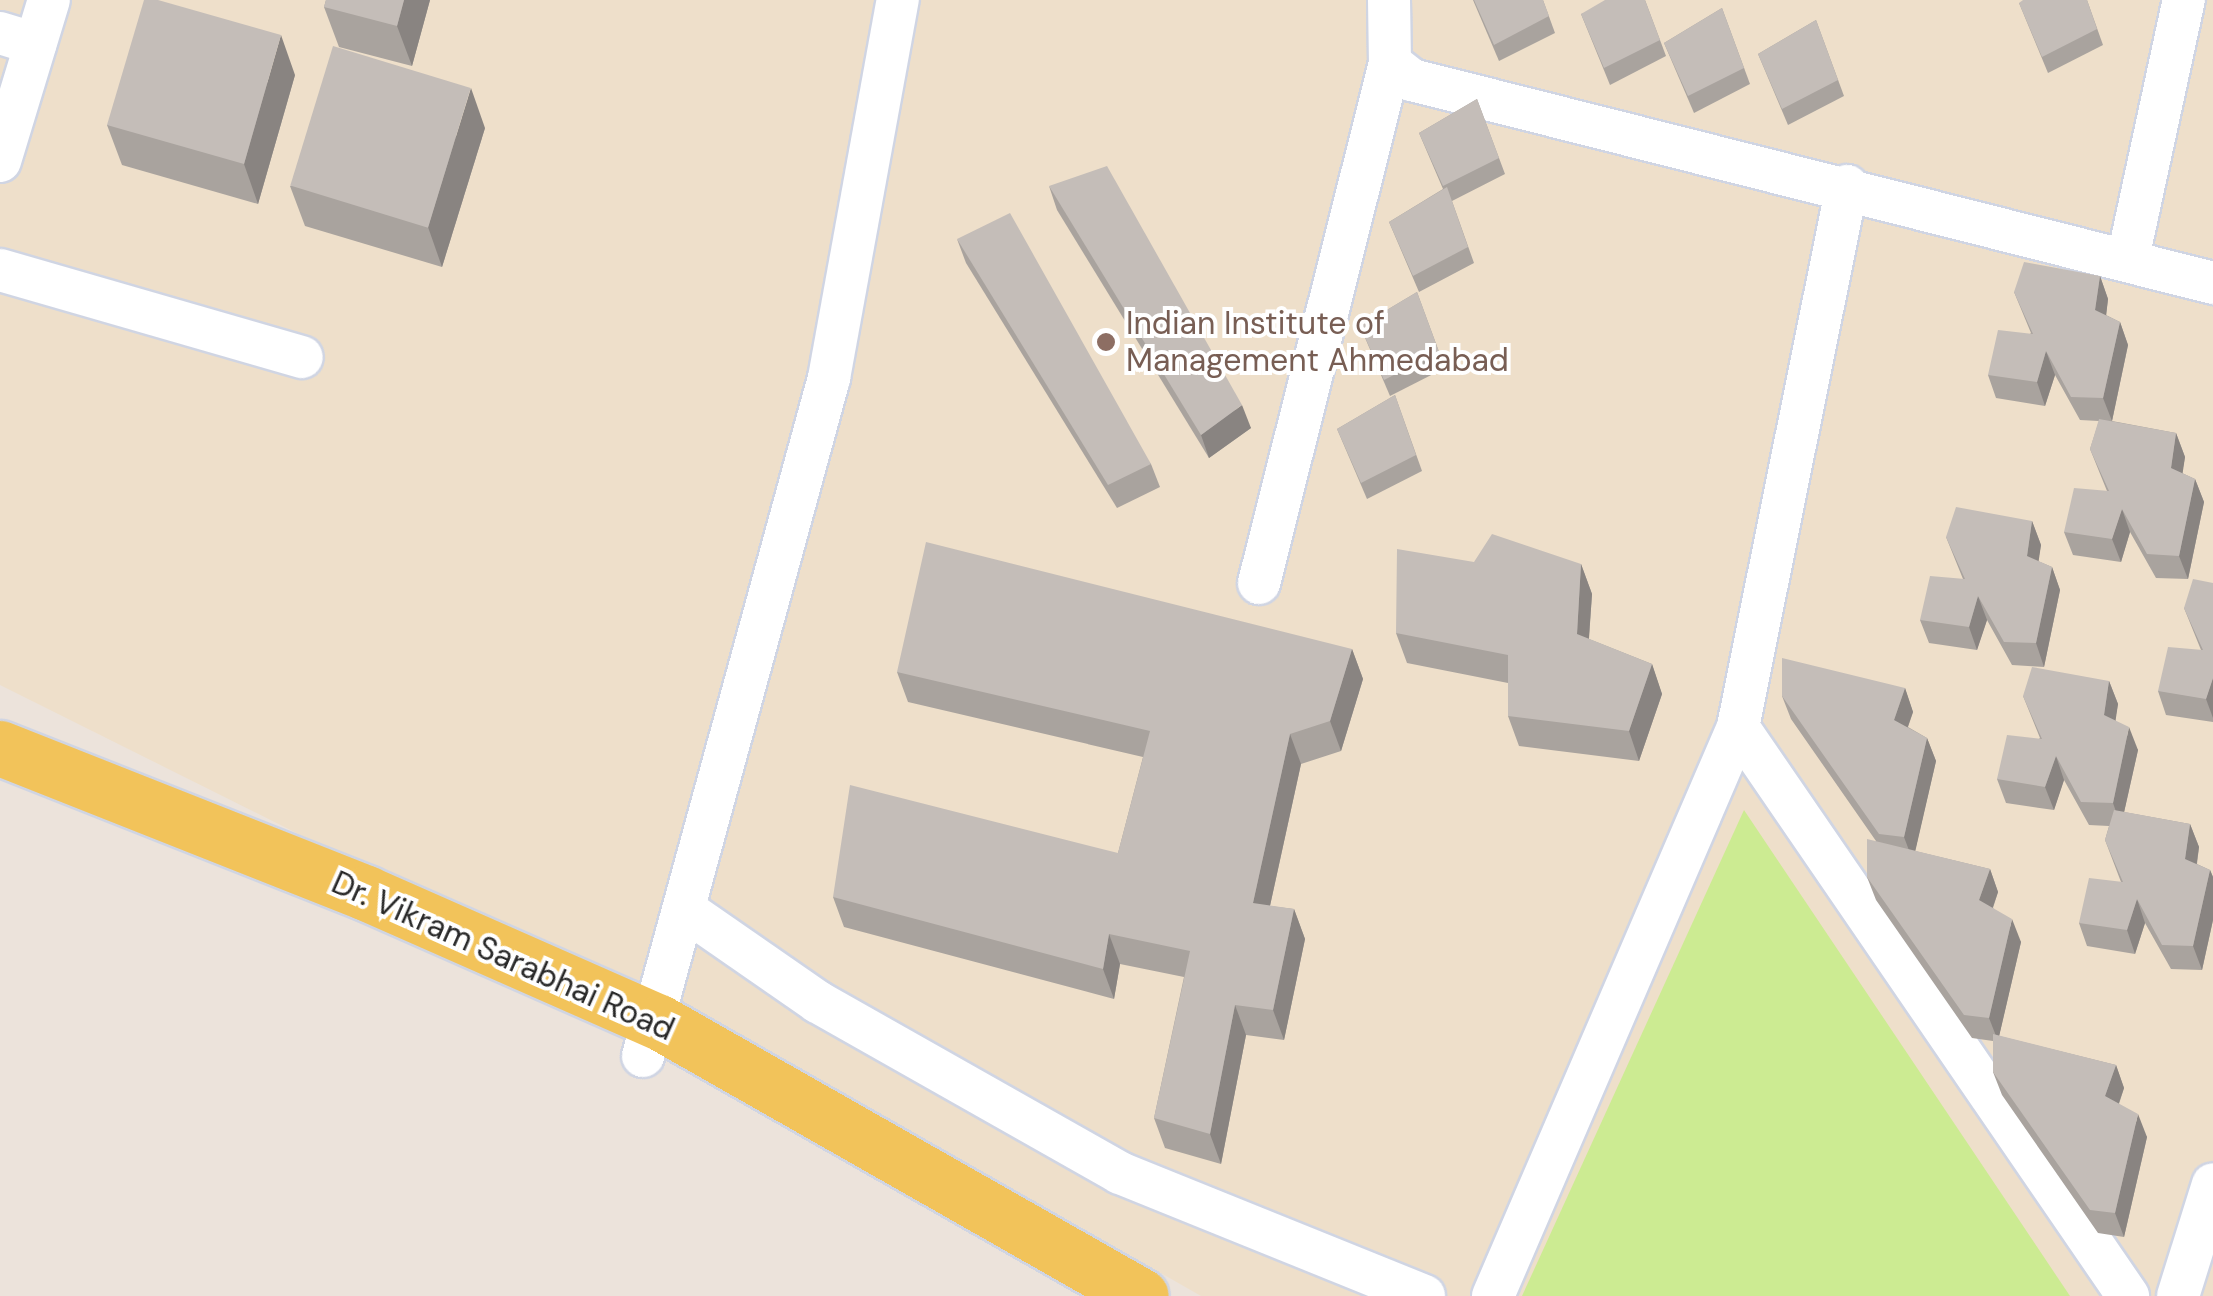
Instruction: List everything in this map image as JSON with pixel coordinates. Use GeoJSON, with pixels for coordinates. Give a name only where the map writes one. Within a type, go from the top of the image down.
{"type":"FeatureCollection","features":[{"type":"Feature","properties":{"kind":"main road","name":"Dr. Vikram Sarabhai Road"},"geometry":{"type":"LineString","coordinates":[[0,748],[651,1039],[1141,1296]]}},
{"type":"Feature","properties":{"kind":"main road","name":"Dr. Vikram Sarabhai Road"},"geometry":{"type":"LineString","coordinates":[[0,784],[651,1039],[1076,1296]]}},
{"type":"Feature","properties":{"kind":"street"},"geometry":{"type":"LineString","coordinates":[[0,162],[18,39],[49,0]]}},
{"type":"Feature","properties":{"kind":"street"},"geometry":{"type":"LineString","coordinates":[[651,1039],[829,378],[898,0]]}},
{"type":"Feature","properties":{"kind":"street"},"geometry":{"type":"LineString","coordinates":[[1258,583],[1390,63],[1390,0]]}},
{"type":"Feature","properties":{"kind":"street"},"geometry":{"type":"LineString","coordinates":[[2128,258],[2184,0]]}},
{"type":"Feature","properties":{"kind":"street"},"geometry":{"type":"LineString","coordinates":[[1390,63],[1412,80],[1846,186],[2213,283]]}},
{"type":"Feature","properties":{"kind":"street"},"geometry":{"type":"LineString","coordinates":[[1493,1296],[1738,727],[1846,186]]}},
{"type":"Feature","properties":{"kind":"street"},"geometry":{"type":"LineString","coordinates":[[0,270],[302,357]]}},
{"type":"Feature","properties":{"kind":"street"},"geometry":{"type":"LineString","coordinates":[[1738,727],[2128,1296]]}},
{"type":"Feature","properties":{"kind":"street"},"geometry":{"type":"LineString","coordinates":[[688,912],[818,1002],[1120,1173],[1424,1296]]}},
{"type":"Feature","properties":{"kind":"street"},"geometry":{"type":"LineString","coordinates":[[2178,1296],[2213,1184]]}},
{"type":"Feature","properties":{"kind":"shaded area","name":"Indian Institute of Management Ahmedabad"},"geometry":{"type":"Polygon","coordinates":[[[0,0],[2213,0],[2213,1296],[1201,1296],[1040,1204],[0,685],[0,0]]]}},
{"type":"Feature","properties":{"kind":"green space"},"geometry":{"type":"Polygon","coordinates":[[[1744,810],[2070,1296],[1522,1296],[1744,810]]]}},
{"type":"Feature","properties":{"kind":"building"},"geometry":{"type":"Polygon","coordinates":[[[144,0],[158,0],[281,35],[244,164],[107,125],[144,0]]]}},
{"type":"Feature","properties":{"kind":"building"},"geometry":{"type":"Polygon","coordinates":[[[326,0],[404,0],[397,26],[324,7],[326,0]]]}},
{"type":"Feature","properties":{"kind":"building"},"geometry":{"type":"Polygon","coordinates":[[[1474,0],[1543,0],[1549,16],[1494,45],[1474,0]]]}},
{"type":"Feature","properties":{"kind":"building"},"geometry":{"type":"Polygon","coordinates":[[[1605,0],[1645,0],[1660,40],[1604,68],[1581,14],[1605,0]]]}},
{"type":"Feature","properties":{"kind":"building"},"geometry":{"type":"Polygon","coordinates":[[[2087,0],[2097,29],[2042,57],[2019,3],[2087,0]]]}},
{"type":"Feature","properties":{"kind":"building"},"geometry":{"type":"Polygon","coordinates":[[[1722,8],[1744,68],[1688,96],[1664,43],[1722,8]]]}},
{"type":"Feature","properties":{"kind":"building"},"geometry":{"type":"Polygon","coordinates":[[[1816,20],[1838,80],[1782,109],[1758,54],[1816,20]]]}},
{"type":"Feature","properties":{"kind":"building"},"geometry":{"type":"Polygon","coordinates":[[[333,46],[471,88],[428,228],[290,186],[333,46]]]}},
{"type":"Feature","properties":{"kind":"building"},"geometry":{"type":"Polygon","coordinates":[[[1477,99],[1499,158],[1443,186],[1419,133],[1477,99]]]}},
{"type":"Feature","properties":{"kind":"building"},"geometry":{"type":"Polygon","coordinates":[[[1107,166],[1242,405],[1201,435],[1049,186],[1107,166]]]}},
{"type":"Feature","properties":{"kind":"building"},"geometry":{"type":"Polygon","coordinates":[[[1447,187],[1468,247],[1413,276],[1389,222],[1447,187]]]}},
{"type":"Feature","properties":{"kind":"building"},"geometry":{"type":"Polygon","coordinates":[[[1010,213],[1151,464],[1108,485],[957,239],[1010,213]]]}},
{"type":"Feature","properties":{"kind":"building"},"geometry":{"type":"Polygon","coordinates":[[[2024,262],[2100,276],[2095,310],[2120,322],[2103,398],[2071,397],[2046,351],[2037,382],[1988,375],[1998,330],[2033,334],[2014,292],[2024,262]]]}},
{"type":"Feature","properties":{"kind":"building"},"geometry":{"type":"Polygon","coordinates":[[[1417,292],[1439,352],[1384,380],[1360,326],[1417,292]]]}},
{"type":"Feature","properties":{"kind":"building"},"geometry":{"type":"Polygon","coordinates":[[[1395,395],[1416,455],[1361,483],[1337,429],[1395,395]]]}},
{"type":"Feature","properties":{"kind":"building"},"geometry":{"type":"Polygon","coordinates":[[[2099,419],[2176,433],[2171,468],[2195,479],[2179,556],[2147,554],[2122,509],[2112,539],[2064,532],[2074,488],[2109,491],[2090,449],[2099,419]]]}},
{"type":"Feature","properties":{"kind":"building"},"geometry":{"type":"Polygon","coordinates":[[[1956,507],[2032,521],[2027,556],[2052,567],[2036,643],[2004,642],[1978,596],[1969,627],[1920,620],[1930,576],[1965,579],[1946,537],[1956,507]]]}},
{"type":"Feature","properties":{"kind":"building"},"geometry":{"type":"Polygon","coordinates":[[[1492,534],[1581,564],[1577,634],[1652,664],[1629,731],[1508,716],[1508,655],[1396,633],[1397,549],[1474,562],[1492,534]]]}},
{"type":"Feature","properties":{"kind":"building"},"geometry":{"type":"Polygon","coordinates":[[[926,542],[1352,649],[1330,721],[1290,734],[1253,903],[1294,909],[1273,1010],[1235,1005],[1210,1134],[1154,1118],[1190,951],[1109,934],[1103,969],[833,897],[850,785],[1118,853],[1150,731],[897,672],[926,542]]]}},
{"type":"Feature","properties":{"kind":"building"},"geometry":{"type":"Polygon","coordinates":[[[2193,579],[2213,583],[2213,678],[2206,699],[2158,691],[2168,647],[2203,650],[2184,608],[2193,579]]]}},
{"type":"Feature","properties":{"kind":"building"},"geometry":{"type":"Polygon","coordinates":[[[1782,658],[1905,688],[1894,720],[1927,738],[1904,837],[1879,834],[1782,696],[1782,658]]]}},
{"type":"Feature","properties":{"kind":"building"},"geometry":{"type":"Polygon","coordinates":[[[2032,667],[2109,681],[2104,715],[2129,727],[2113,803],[2081,802],[2056,756],[2045,787],[1997,779],[2007,735],[2042,739],[2023,696],[2032,667]]]}},
{"type":"Feature","properties":{"kind":"building"},"geometry":{"type":"Polygon","coordinates":[[[2114,810],[2190,824],[2185,859],[2210,870],[2193,946],[2162,945],[2137,899],[2127,930],[2079,923],[2089,878],[2123,882],[2105,840],[2114,810]]]}},
{"type":"Feature","properties":{"kind":"building"},"geometry":{"type":"Polygon","coordinates":[[[1867,839],[1990,869],[1979,900],[2012,919],[1989,1018],[1964,1015],[1867,877],[1867,839]]]}},
{"type":"Feature","properties":{"kind":"building"},"geometry":{"type":"Polygon","coordinates":[[[1993,1034],[2116,1065],[2105,1096],[2138,1114],[2115,1213],[2090,1210],[1993,1072],[1993,1034]]]}},
{"type":"Feature","properties":{"kind":"place","name":"Indian Institute of Management Ahmedabad"},"geometry":{"type":"Point","coordinates":[1106,342]}}]}
